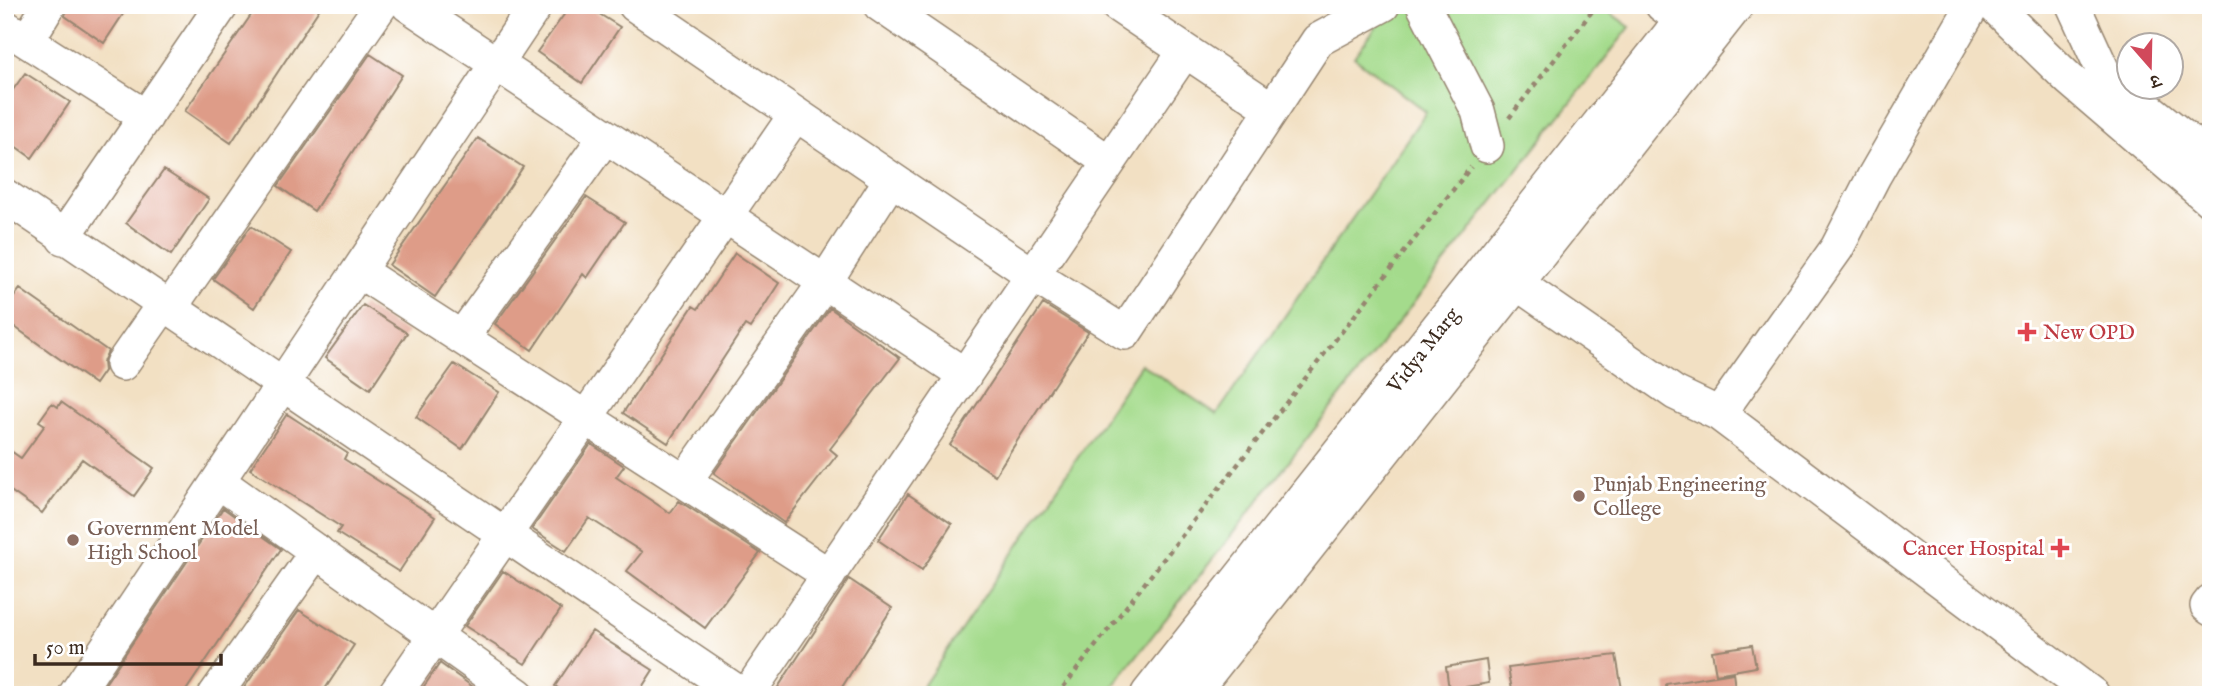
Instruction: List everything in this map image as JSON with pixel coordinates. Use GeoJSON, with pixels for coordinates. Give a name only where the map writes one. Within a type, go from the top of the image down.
{"type":"FeatureCollection","features":[{"type":"Feature","properties":{"kind":"main road","name":"Vidya Marg"},"geometry":{"type":"LineString","coordinates":[[1150,695],[1688,17],[1734,5]]}},
{"type":"Feature","properties":{"kind":"main road","name":"Vidya Marg"},"geometry":{"type":"LineString","coordinates":[[1188,695],[1515,282],[1688,17]]}},
{"type":"Feature","properties":{"kind":"street"},"geometry":{"type":"LineString","coordinates":[[50,5],[16,34],[146,117]]}},
{"type":"Feature","properties":{"kind":"street"},"geometry":{"type":"LineString","coordinates":[[63,237],[222,5]]}},
{"type":"Feature","properties":{"kind":"street"},"geometry":{"type":"LineString","coordinates":[[122,364],[166,307],[381,5]]}},
{"type":"Feature","properties":{"kind":"street"},"geometry":{"type":"LineString","coordinates":[[408,5],[496,66],[965,375]]}},
{"type":"Feature","properties":{"kind":"street"},"geometry":{"type":"LineString","coordinates":[[75,695],[284,386],[536,5]]}},
{"type":"Feature","properties":{"kind":"street"},"geometry":{"type":"LineString","coordinates":[[635,5],[1033,275],[1125,333],[1318,40],[1383,5]]}},
{"type":"Feature","properties":{"kind":"street"},"geometry":{"type":"LineString","coordinates":[[880,5],[1109,162]]}},
{"type":"Feature","properties":{"kind":"street"},"geometry":{"type":"LineString","coordinates":[[1116,5],[1272,110]]}},
{"type":"Feature","properties":{"kind":"street"},"geometry":{"type":"LineString","coordinates":[[1423,5],[1478,111],[1487,146]]}},
{"type":"Feature","properties":{"kind":"street"},"geometry":{"type":"LineString","coordinates":[[1719,414],[1837,248],[1874,176],[1973,5]]}},
{"type":"Feature","properties":{"kind":"street"},"geometry":{"type":"LineString","coordinates":[[1993,5],[2069,79],[2211,201]]}},
{"type":"Feature","properties":{"kind":"street"},"geometry":{"type":"LineString","coordinates":[[2073,5],[2104,73],[2211,159]]}},
{"type":"Feature","properties":{"kind":"street"},"geometry":{"type":"LineString","coordinates":[[5,196],[745,695],[1185,51]]}},
{"type":"Feature","properties":{"kind":"street"},"geometry":{"type":"LineString","coordinates":[[2069,79],[2104,73]]}},
{"type":"Feature","properties":{"kind":"street"},"geometry":{"type":"LineString","coordinates":[[394,695],[796,114]]}},
{"type":"Feature","properties":{"kind":"street"},"geometry":{"type":"LineString","coordinates":[[462,337],[605,137]]}},
{"type":"Feature","properties":{"kind":"street"},"geometry":{"type":"LineString","coordinates":[[685,481],[825,282],[891,179]]}},
{"type":"Feature","properties":{"kind":"street"},"geometry":{"type":"LineString","coordinates":[[360,272],[829,575]]}},
{"type":"Feature","properties":{"kind":"street"},"geometry":{"type":"LineString","coordinates":[[1515,282],[1675,393],[1719,414],[2093,695]]}},
{"type":"Feature","properties":{"kind":"street"},"geometry":{"type":"LineString","coordinates":[[219,482],[518,695]]}},
{"type":"Feature","properties":{"kind":"street"},"geometry":{"type":"LineString","coordinates":[[215,695],[317,551]]}},
{"type":"Feature","properties":{"kind":"street"},"geometry":{"type":"LineString","coordinates":[[2211,601],[2207,606],[2211,609]]}},
{"type":"Feature","properties":{"kind":"path"},"geometry":{"type":"LineString","coordinates":[[1057,695],[1597,5]]}},
{"type":"Feature","properties":{"kind":"green space"},"geometry":{"type":"Polygon","coordinates":[[[1392,5],[1599,5],[1630,27],[1106,695],[917,695],[1141,364],[1217,414],[1426,112],[1354,57],[1392,5]]]}},
{"type":"Feature","properties":{"kind":"building"},"geometry":{"type":"Polygon","coordinates":[[[68,5],[129,5],[104,43],[65,16],[68,5]]]}},
{"type":"Feature","properties":{"kind":"building"},"geometry":{"type":"Polygon","coordinates":[[[258,5],[322,5],[231,143],[185,111],[258,5]]]}},
{"type":"Feature","properties":{"kind":"building"},"geometry":{"type":"Polygon","coordinates":[[[571,5],[585,5],[620,27],[582,83],[537,52],[571,5]]]}},
{"type":"Feature","properties":{"kind":"building"},"geometry":{"type":"Polygon","coordinates":[[[370,54],[402,75],[314,211],[278,186],[370,54]]]}},
{"type":"Feature","properties":{"kind":"building"},"geometry":{"type":"Polygon","coordinates":[[[25,73],[70,102],[32,158],[5,139],[5,101],[25,73]]]}},
{"type":"Feature","properties":{"kind":"building"},"geometry":{"type":"Polygon","coordinates":[[[478,138],[523,167],[435,297],[389,265],[478,138]]]}},
{"type":"Feature","properties":{"kind":"building"},"geometry":{"type":"Polygon","coordinates":[[[164,170],[209,199],[171,255],[126,223],[164,170]]]}},
{"type":"Feature","properties":{"kind":"building"},"geometry":{"type":"Polygon","coordinates":[[[586,197],[625,222],[587,278],[583,274],[532,350],[495,324],[586,197]]]}},
{"type":"Feature","properties":{"kind":"building"},"geometry":{"type":"Polygon","coordinates":[[[251,226],[291,252],[254,308],[213,279],[251,226]]]}},
{"type":"Feature","properties":{"kind":"building"},"geometry":{"type":"Polygon","coordinates":[[[735,253],[779,283],[750,328],[745,325],[668,443],[623,413],[693,306],[698,309],[735,253]]]}},
{"type":"Feature","properties":{"kind":"building"},"geometry":{"type":"Polygon","coordinates":[[[20,289],[108,351],[103,362],[104,371],[95,384],[5,320],[5,309],[20,289]]]}},
{"type":"Feature","properties":{"kind":"building"},"geometry":{"type":"Polygon","coordinates":[[[1043,304],[1088,332],[995,475],[950,445],[1043,304]]]}},
{"type":"Feature","properties":{"kind":"building"},"geometry":{"type":"Polygon","coordinates":[[[363,305],[407,333],[370,389],[325,358],[363,305]]]}},
{"type":"Feature","properties":{"kind":"building"},"geometry":{"type":"Polygon","coordinates":[[[830,308],[900,358],[830,449],[837,455],[784,523],[714,473],[830,308]]]}},
{"type":"Feature","properties":{"kind":"building"},"geometry":{"type":"Polygon","coordinates":[[[454,364],[499,392],[462,449],[416,417],[454,364]]]}},
{"type":"Feature","properties":{"kind":"building"},"geometry":{"type":"Polygon","coordinates":[[[61,402],[154,468],[134,496],[82,459],[42,513],[5,487],[5,447],[21,458],[45,425],[39,421],[52,403],[58,407],[61,402]]]}},
{"type":"Feature","properties":{"kind":"building"},"geometry":{"type":"Polygon","coordinates":[[[287,414],[347,453],[344,459],[435,517],[399,572],[337,533],[341,527],[250,469],[287,414]]]}},
{"type":"Feature","properties":{"kind":"building"},"geometry":{"type":"Polygon","coordinates":[[[591,444],[624,466],[616,477],[670,513],[679,501],[760,553],[705,628],[627,571],[642,552],[589,518],[566,551],[532,529],[591,444]]]}},
{"type":"Feature","properties":{"kind":"building"},"geometry":{"type":"Polygon","coordinates":[[[908,494],[952,524],[922,570],[878,540],[908,494]]]}},
{"type":"Feature","properties":{"kind":"building"},"geometry":{"type":"Polygon","coordinates":[[[223,508],[281,549],[183,695],[122,695],[105,684],[223,508]]]}},
{"type":"Feature","properties":{"kind":"building"},"geometry":{"type":"Polygon","coordinates":[[[503,571],[561,609],[525,664],[465,626],[503,571]]]}},
{"type":"Feature","properties":{"kind":"building"},"geometry":{"type":"Polygon","coordinates":[[[849,579],[892,608],[837,695],[773,695],[849,579]]]}},
{"type":"Feature","properties":{"kind":"building"},"geometry":{"type":"Polygon","coordinates":[[[299,610],[354,645],[321,695],[239,695],[299,610]]]}},
{"type":"Feature","properties":{"kind":"building"},"geometry":{"type":"Polygon","coordinates":[[[592,631],[653,670],[637,695],[568,695],[555,686],[592,631]]]}},
{"type":"Feature","properties":{"kind":"building"},"geometry":{"type":"Polygon","coordinates":[[[1752,645],[1756,667],[1716,674],[1712,651],[1752,645]]]}},
{"type":"Feature","properties":{"kind":"building"},"geometry":{"type":"Polygon","coordinates":[[[1616,655],[1623,695],[1513,695],[1508,668],[1616,655]]]}},
{"type":"Feature","properties":{"kind":"building"},"geometry":{"type":"Polygon","coordinates":[[[1486,660],[1489,683],[1449,690],[1446,667],[1486,660]]]}},
{"type":"Feature","properties":{"kind":"building"},"geometry":{"type":"Polygon","coordinates":[[[441,664],[484,695],[418,695],[441,664]]]}},
{"type":"Feature","properties":{"kind":"building"},"geometry":{"type":"Polygon","coordinates":[[[1733,673],[1736,695],[1667,695],[1666,684],[1733,673]]]}},
{"type":"Feature","properties":{"kind":"place","name":"New OPD"},"geometry":{"type":"Point","coordinates":[2027,332]}},
{"type":"Feature","properties":{"kind":"place","name":"Punjab Engineering College"},"geometry":{"type":"Point","coordinates":[1579,496]}},
{"type":"Feature","properties":{"kind":"place","name":"Government Model High School"},"geometry":{"type":"Point","coordinates":[73,540]}},
{"type":"Feature","properties":{"kind":"place","name":"Cancer Hospital"},"geometry":{"type":"Point","coordinates":[2060,548]}}]}
